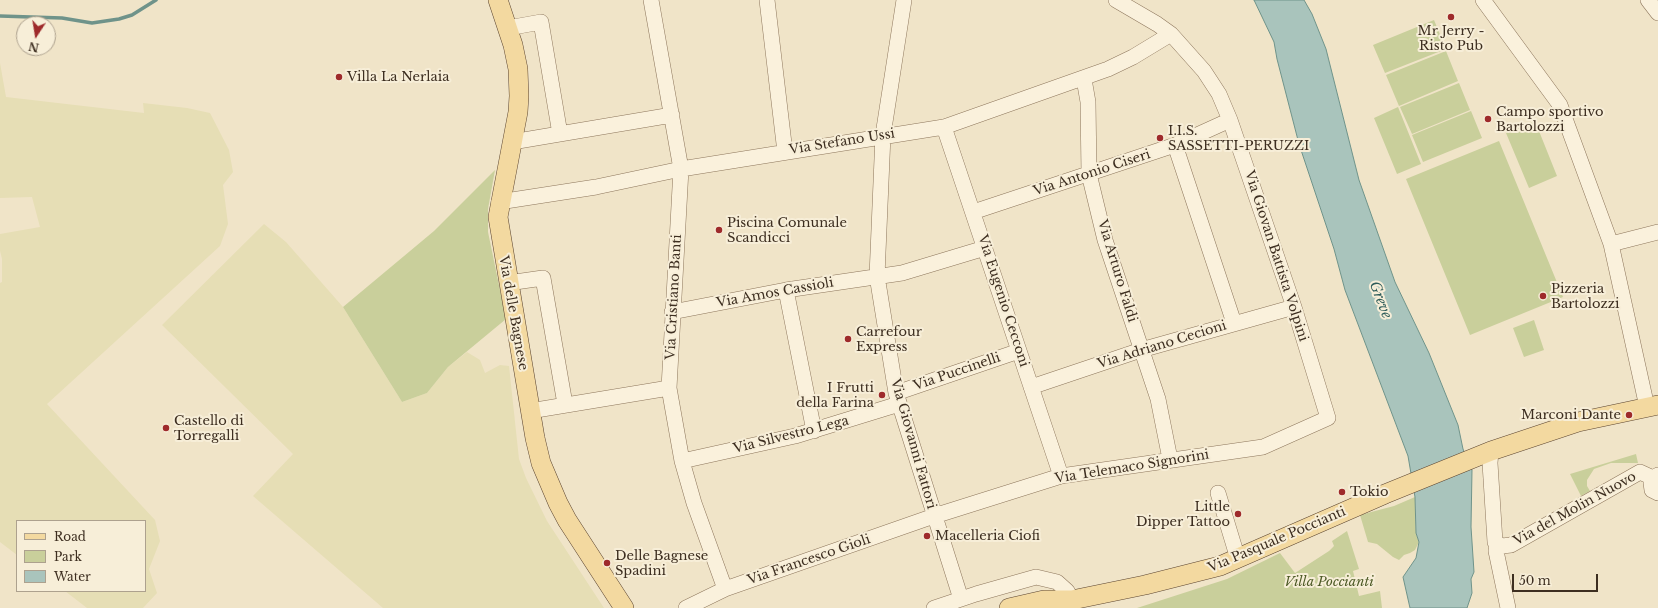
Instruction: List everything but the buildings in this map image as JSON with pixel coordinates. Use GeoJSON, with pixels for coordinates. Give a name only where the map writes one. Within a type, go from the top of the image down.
{"type":"FeatureCollection","features":[{"type":"Feature","properties":{"kind":"main road","name":"Via delle Bagnese"},"geometry":{"type":"LineString","coordinates":[[498,0],[513,45],[519,82],[518,112],[498,217],[499,233],[530,411],[541,463],[558,503],[624,608]]}},
{"type":"Feature","properties":{"kind":"main road","name":"Via Pasquale Poccianti"},"geometry":{"type":"LineString","coordinates":[[1052,608],[1072,600],[1169,580],[1238,559],[1385,494],[1485,453],[1578,422],[1652,406]]}},
{"type":"Feature","properties":{"kind":"main road","name":"Via Pasquale Poccianti"},"geometry":{"type":"LineString","coordinates":[[1008,608],[1044,600],[1072,600]]}},
{"type":"Feature","properties":{"kind":"street","name":"Via Cristiano Banti"},"geometry":{"type":"LineString","coordinates":[[651,0],[681,169],[669,388],[682,461],[694,503],[725,588]]}},
{"type":"Feature","properties":{"kind":"street"},"geometry":{"type":"LineString","coordinates":[[767,0],[785,152]]}},
{"type":"Feature","properties":{"kind":"street","name":"Via Giovanni Fattori"},"geometry":{"type":"LineString","coordinates":[[904,0],[884,135],[877,276],[897,398],[961,599]]}},
{"type":"Feature","properties":{"kind":"street","name":"Via Giovan Battista Volpini"},"geometry":{"type":"LineString","coordinates":[[1116,0],[1171,34],[1195,59],[1213,82],[1230,120],[1294,307],[1328,418]]}},
{"type":"Feature","properties":{"kind":"street"},"geometry":{"type":"LineString","coordinates":[[1483,0],[1560,105],[1611,244],[1652,406]]}},
{"type":"Feature","properties":{"kind":"street"},"geometry":{"type":"LineString","coordinates":[[1648,0],[1658,13]]}},
{"type":"Feature","properties":{"kind":"street"},"geometry":{"type":"LineString","coordinates":[[508,28],[541,22],[560,134]]}},
{"type":"Feature","properties":{"kind":"street","name":"Via Stefano Ussi"},"geometry":{"type":"LineString","coordinates":[[500,202],[596,187],[681,169],[884,135],[944,127],[1084,79],[1133,57],[1171,34]]}},
{"type":"Feature","properties":{"kind":"street","name":"Via Arturo Faldi"},"geometry":{"type":"LineString","coordinates":[[1084,79],[1088,102],[1089,174],[1106,240],[1158,399],[1170,459]]}},
{"type":"Feature","properties":{"kind":"street"},"geometry":{"type":"LineString","coordinates":[[512,142],[672,115]]}},
{"type":"Feature","properties":{"kind":"street","name":"Via Antonio Ciseri"},"geometry":{"type":"LineString","coordinates":[[973,212],[1174,145],[1230,120]]}},
{"type":"Feature","properties":{"kind":"street","name":"Via Eugenio Cecconi"},"geometry":{"type":"LineString","coordinates":[[944,127],[986,248],[1061,476]]}},
{"type":"Feature","properties":{"kind":"street"},"geometry":{"type":"LineString","coordinates":[[1174,145],[1234,322]]}},
{"type":"Feature","properties":{"kind":"street"},"geometry":{"type":"LineString","coordinates":[[1611,244],[1658,232]]}},
{"type":"Feature","properties":{"kind":"street","name":"Via Amos Cassioli"},"geometry":{"type":"LineString","coordinates":[[672,312],[786,290],[902,273],[931,266],[986,248]]}},
{"type":"Feature","properties":{"kind":"street"},"geometry":{"type":"LineString","coordinates":[[508,283],[544,278],[565,404]]}},
{"type":"Feature","properties":{"kind":"street"},"geometry":{"type":"LineString","coordinates":[[786,290],[814,431]]}},
{"type":"Feature","properties":{"kind":"street","name":"Via Adriano Cecioni"},"geometry":{"type":"LineString","coordinates":[[1031,387],[1141,350],[1234,322],[1294,307]]}},
{"type":"Feature","properties":{"kind":"street","name":"Via Puccinelli"},"geometry":{"type":"LineString","coordinates":[[897,398],[1019,351]]}},
{"type":"Feature","properties":{"kind":"street"},"geometry":{"type":"LineString","coordinates":[[530,411],[669,388]]}},
{"type":"Feature","properties":{"kind":"street","name":"Via Silvestro Lega"},"geometry":{"type":"LineString","coordinates":[[682,461],[814,431],[897,398]]}},
{"type":"Feature","properties":{"kind":"street","name":"Via Telemaco Signorini"},"geometry":{"type":"LineString","coordinates":[[934,516],[1061,476],[1170,459],[1263,447],[1328,418]]}},
{"type":"Feature","properties":{"kind":"street","name":"Via del Molin Nuovo"},"geometry":{"type":"LineString","coordinates":[[1485,453],[1492,495],[1495,542],[1497,545],[1496,551],[1508,608]]}},
{"type":"Feature","properties":{"kind":"street","name":"Via del Molin Nuovo"},"geometry":{"type":"LineString","coordinates":[[1497,545],[1510,545],[1640,472],[1656,476]]}},
{"type":"Feature","properties":{"kind":"street"},"geometry":{"type":"LineString","coordinates":[[1656,476],[1651,487],[1658,494]]}},
{"type":"Feature","properties":{"kind":"street"},"geometry":{"type":"LineString","coordinates":[[1218,493],[1238,559]]}},
{"type":"Feature","properties":{"kind":"street","name":"Via Francesco Gioli"},"geometry":{"type":"LineString","coordinates":[[686,608],[725,588],[934,516]]}},
{"type":"Feature","properties":{"kind":"street"},"geometry":{"type":"LineString","coordinates":[[934,608],[1040,577],[1052,580],[1062,585],[1072,600]]}},
{"type":"Feature","properties":{"kind":"shaded area"},"geometry":{"type":"Polygon","coordinates":[[[0,63],[6,97],[144,113],[143,103],[187,108],[210,113],[229,150],[233,172],[223,185],[228,224],[220,246],[47,404],[155,520],[160,541],[149,569],[157,593],[143,608],[87,608],[66,592],[146,592],[146,520],[16,520],[16,554],[0,542],[0,283],[2,282],[2,259],[0,251],[0,234],[40,227],[32,197],[0,198],[0,63]]]}},
{"type":"Feature","properties":{"kind":"shaded area"},"geometry":{"type":"Polygon","coordinates":[[[264,224],[286,242],[343,307],[402,402],[427,393],[448,367],[467,352],[480,360],[485,373],[500,365],[509,366],[519,459],[526,478],[547,521],[604,608],[383,608],[253,496],[293,454],[162,325],[264,224]]]}},
{"type":"Feature","properties":{"kind":"green space"},"geometry":{"type":"Polygon","coordinates":[[[1434,20],[1446,49],[1385,73],[1373,45],[1434,20]]]}},
{"type":"Feature","properties":{"kind":"green space"},"geometry":{"type":"Polygon","coordinates":[[[1446,51],[1458,81],[1399,106],[1386,75],[1446,51]]]}},
{"type":"Feature","properties":{"kind":"green space"},"geometry":{"type":"Polygon","coordinates":[[[1459,83],[1470,110],[1412,134],[1400,107],[1459,83]]]}},
{"type":"Feature","properties":{"kind":"green space"},"geometry":{"type":"Polygon","coordinates":[[[1398,107],[1421,164],[1397,174],[1374,118],[1398,107]]]}},
{"type":"Feature","properties":{"kind":"green space"},"geometry":{"type":"Polygon","coordinates":[[[1471,111],[1482,138],[1423,162],[1412,135],[1471,111]]]}},
{"type":"Feature","properties":{"kind":"green space"},"geometry":{"type":"Polygon","coordinates":[[[1535,121],[1557,176],[1529,188],[1506,133],[1535,121]]]}},
{"type":"Feature","properties":{"kind":"green space"},"geometry":{"type":"Polygon","coordinates":[[[1499,141],[1563,297],[1470,335],[1406,179],[1499,141]]]}},
{"type":"Feature","properties":{"kind":"green space"},"geometry":{"type":"Polygon","coordinates":[[[495,170],[488,209],[488,232],[506,319],[448,367],[427,393],[402,402],[343,307],[434,231],[495,170]]]}},
{"type":"Feature","properties":{"kind":"green space"},"geometry":{"type":"Polygon","coordinates":[[[1534,320],[1544,350],[1524,357],[1513,328],[1534,320]]]}},
{"type":"Feature","properties":{"kind":"green space"},"geometry":{"type":"Polygon","coordinates":[[[1636,454],[1638,463],[1611,463],[1594,469],[1587,480],[1587,486],[1590,491],[1581,496],[1570,474],[1636,454]]]}},
{"type":"Feature","properties":{"kind":"green space"},"geometry":{"type":"Polygon","coordinates":[[[1415,497],[1416,533],[1419,542],[1415,550],[1404,555],[1399,560],[1377,544],[1368,542],[1360,515],[1394,506],[1415,497]]]}},
{"type":"Feature","properties":{"kind":"green space","name":"Villa Poccianti"},"geometry":{"type":"Polygon","coordinates":[[[1347,531],[1359,569],[1353,571],[1359,596],[1380,591],[1382,608],[1137,608],[1227,579],[1280,553],[1295,573],[1329,551],[1334,546],[1332,541],[1347,531]]]}},
{"type":"Feature","properties":{"kind":"water","name":"Greve"},"geometry":{"type":"Polygon","coordinates":[[[1254,0],[1304,0],[1312,14],[1326,49],[1359,180],[1395,282],[1429,353],[1458,425],[1463,449],[1472,470],[1471,527],[1474,572],[1471,579],[1472,593],[1467,608],[1410,608],[1403,577],[1416,558],[1419,542],[1416,533],[1415,497],[1408,456],[1345,290],[1334,249],[1299,144],[1274,42],[1254,0]]]}},
{"type":"Feature","properties":{"kind":"waterway"},"geometry":{"type":"LineString","coordinates":[[0,16],[62,18],[92,23],[119,19],[132,15],[156,0]]}},
{"type":"Feature","properties":{"kind":"place","name":"Mr Jerry - Risto Pub"},"geometry":{"type":"Point","coordinates":[1451,17]}},
{"type":"Feature","properties":{"kind":"place","name":"Villa La Nerlaia"},"geometry":{"type":"Point","coordinates":[339,77]}},
{"type":"Feature","properties":{"kind":"place","name":"Campo sportivo Bartolozzi"},"geometry":{"type":"Point","coordinates":[1488,119]}},
{"type":"Feature","properties":{"kind":"place","name":"I.I.S. SASSETTI-PERUZZI"},"geometry":{"type":"Point","coordinates":[1160,138]}},
{"type":"Feature","properties":{"kind":"place","name":"Piscina Comunale Scandicci"},"geometry":{"type":"Point","coordinates":[719,230]}},
{"type":"Feature","properties":{"kind":"place","name":"Pizzeria Bartolozzi"},"geometry":{"type":"Point","coordinates":[1543,296]}},
{"type":"Feature","properties":{"kind":"place","name":"Carrefour Express"},"geometry":{"type":"Point","coordinates":[848,339]}},
{"type":"Feature","properties":{"kind":"place","name":"I Frutti della Farina"},"geometry":{"type":"Point","coordinates":[882,395]}},
{"type":"Feature","properties":{"kind":"place","name":"Marconi Dante"},"geometry":{"type":"Point","coordinates":[1629,415]}},
{"type":"Feature","properties":{"kind":"place","name":"Castello di Torregalli"},"geometry":{"type":"Point","coordinates":[166,428]}},
{"type":"Feature","properties":{"kind":"place","name":"Tokio"},"geometry":{"type":"Point","coordinates":[1342,492]}},
{"type":"Feature","properties":{"kind":"place","name":"Little Dipper Tattoo"},"geometry":{"type":"Point","coordinates":[1238,514]}},
{"type":"Feature","properties":{"kind":"place","name":"Macelleria Ciofi"},"geometry":{"type":"Point","coordinates":[927,536]}},
{"type":"Feature","properties":{"kind":"place","name":"Delle Bagnese Spadini"},"geometry":{"type":"Point","coordinates":[607,563]}}]}
